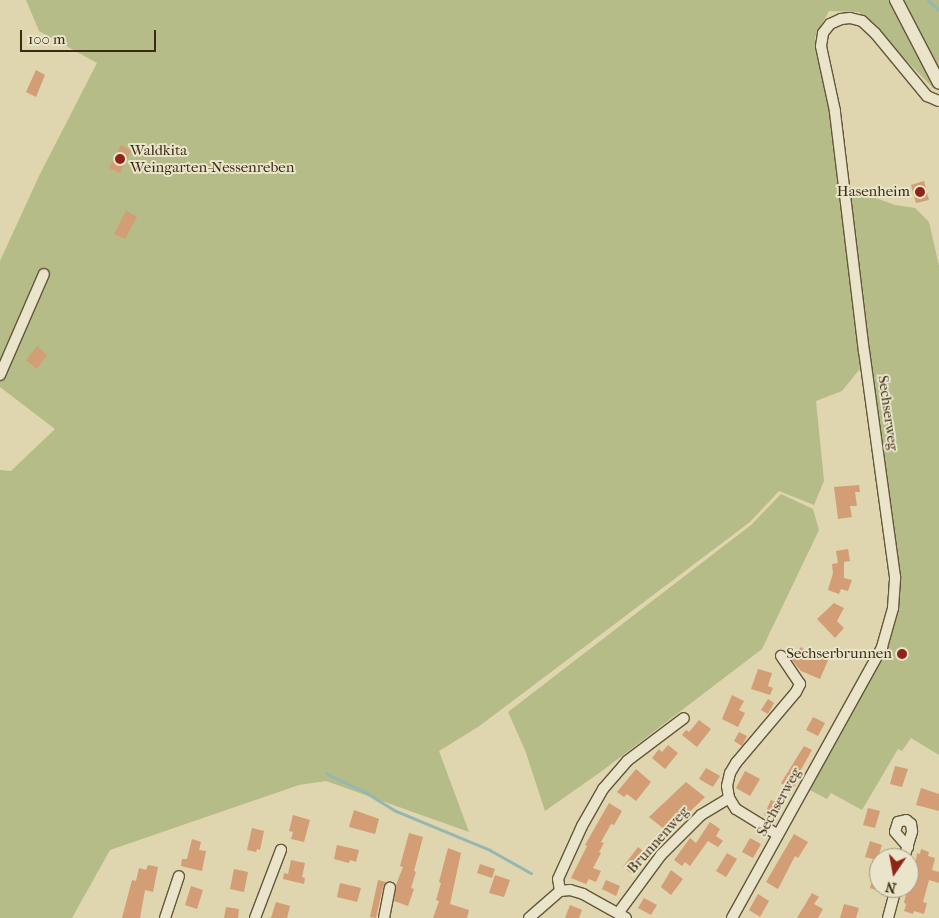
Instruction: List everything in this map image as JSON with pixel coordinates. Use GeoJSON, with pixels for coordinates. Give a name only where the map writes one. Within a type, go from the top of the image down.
{"type":"FeatureCollection","features":[{"type":"Feature","properties":{"kind":"street"},"geometry":{"type":"LineString","coordinates":[[896,0],[939,83]]}},
{"type":"Feature","properties":{"kind":"street","name":"Sechserweg"},"geometry":{"type":"LineString","coordinates":[[732,918],[882,647],[893,608],[895,577],[864,352],[835,110],[821,46],[823,33],[830,24],[841,19],[850,18],[862,22],[875,33],[927,96],[939,101]]}},
{"type":"Feature","properties":{"kind":"street"},"geometry":{"type":"LineString","coordinates":[[0,375],[44,274]]}},
{"type":"Feature","properties":{"kind":"street"},"geometry":{"type":"LineString","coordinates":[[778,834],[736,808],[729,798],[727,786],[730,774],[736,763],[785,706],[800,684],[781,656]]}},
{"type":"Feature","properties":{"kind":"street"},"geometry":{"type":"LineString","coordinates":[[560,890],[558,879],[582,826],[603,789],[627,760],[684,718]]}},
{"type":"Feature","properties":{"kind":"street","name":"Brunnenweg"},"geometry":{"type":"LineString","coordinates":[[623,915],[661,855],[701,815],[729,798]]}},
{"type":"Feature","properties":{"kind":"street"},"geometry":{"type":"LineString","coordinates":[[255,918],[281,850]]}},
{"type":"Feature","properties":{"kind":"street"},"geometry":{"type":"LineString","coordinates":[[165,918],[179,876]]}},
{"type":"Feature","properties":{"kind":"street"},"geometry":{"type":"LineString","coordinates":[[384,918],[390,888]]}},
{"type":"Feature","properties":{"kind":"street"},"geometry":{"type":"LineString","coordinates":[[529,918],[560,890],[570,890],[583,894],[623,915]]}},
{"type":"Feature","properties":{"kind":"street"},"geometry":{"type":"LineString","coordinates":[[888,918],[893,898]]}},
{"type":"Feature","properties":{"kind":"green space"},"geometry":{"type":"Polygon","coordinates":[[[26,0],[939,0],[939,86],[934,89],[859,12],[829,11],[815,37],[830,111],[839,197],[863,365],[842,391],[816,401],[824,481],[814,505],[779,491],[750,522],[478,727],[439,751],[469,832],[326,781],[299,785],[110,850],[72,918],[0,918],[0,470],[11,471],[55,429],[0,387],[0,261],[40,174],[97,63],[39,31],[26,0]]]}},
{"type":"Feature","properties":{"kind":"green space"},"geometry":{"type":"Polygon","coordinates":[[[844,195],[873,197],[895,205],[915,208],[929,222],[939,266],[939,755],[911,738],[902,751],[898,749],[862,810],[831,793],[827,799],[804,787],[882,647],[895,577],[844,195]]]}},
{"type":"Feature","properties":{"kind":"green space"},"geometry":{"type":"Polygon","coordinates":[[[781,494],[813,509],[819,530],[762,649],[602,771],[545,811],[525,750],[508,712],[751,525],[781,494]]]}},
{"type":"Feature","properties":{"kind":"building"},"geometry":{"type":"Polygon","coordinates":[[[36,70],[45,75],[36,97],[26,92],[36,70]]]}},
{"type":"Feature","properties":{"kind":"building","name":"Waldkita Weingarten-Nessenreben"},"geometry":{"type":"Polygon","coordinates":[[[121,145],[131,151],[120,173],[109,168],[121,145]]]}},
{"type":"Feature","properties":{"kind":"building","name":"Hasenheim"},"geometry":{"type":"Polygon","coordinates":[[[924,181],[929,200],[916,203],[911,185],[924,181]]]}},
{"type":"Feature","properties":{"kind":"building","name":"Waldkita Weingarten-Nessenreben"},"geometry":{"type":"Polygon","coordinates":[[[126,211],[137,217],[125,239],[114,234],[126,211]]]}},
{"type":"Feature","properties":{"kind":"building"},"geometry":{"type":"Polygon","coordinates":[[[37,346],[47,355],[37,369],[26,360],[37,346]]]}},
{"type":"Feature","properties":{"kind":"building"},"geometry":{"type":"Polygon","coordinates":[[[859,485],[860,492],[855,492],[857,506],[850,506],[852,517],[838,519],[834,487],[859,485]]]}},
{"type":"Feature","properties":{"kind":"building"},"geometry":{"type":"Polygon","coordinates":[[[848,549],[850,561],[844,562],[844,578],[852,580],[848,591],[841,589],[839,594],[828,590],[833,573],[832,564],[838,563],[836,551],[848,549]]]}},
{"type":"Feature","properties":{"kind":"building"},"geometry":{"type":"Polygon","coordinates":[[[834,603],[844,608],[837,621],[844,628],[835,638],[817,619],[834,603]]]}},
{"type":"Feature","properties":{"kind":"building"},"geometry":{"type":"Polygon","coordinates":[[[801,647],[817,660],[820,654],[829,658],[820,679],[801,671],[791,659],[801,647]]]}},
{"type":"Feature","properties":{"kind":"building"},"geometry":{"type":"Polygon","coordinates":[[[758,669],[772,673],[768,686],[773,688],[770,695],[751,689],[758,669]]]}},
{"type":"Feature","properties":{"kind":"building"},"geometry":{"type":"Polygon","coordinates":[[[732,695],[744,701],[739,710],[745,713],[738,727],[722,719],[732,695]]]}},
{"type":"Feature","properties":{"kind":"building"},"geometry":{"type":"Polygon","coordinates":[[[768,699],[774,703],[768,714],[761,710],[768,699]]]}},
{"type":"Feature","properties":{"kind":"building"},"geometry":{"type":"Polygon","coordinates":[[[813,717],[825,723],[818,736],[806,730],[813,717]]]}},
{"type":"Feature","properties":{"kind":"building"},"geometry":{"type":"Polygon","coordinates":[[[699,720],[711,729],[697,747],[682,735],[686,730],[689,732],[699,720]]]}},
{"type":"Feature","properties":{"kind":"building"},"geometry":{"type":"Polygon","coordinates":[[[739,732],[747,736],[742,746],[734,741],[739,732]]]}},
{"type":"Feature","properties":{"kind":"building"},"geometry":{"type":"Polygon","coordinates":[[[668,745],[678,753],[665,769],[652,758],[659,749],[662,752],[668,745]]]}},
{"type":"Feature","properties":{"kind":"building"},"geometry":{"type":"Polygon","coordinates":[[[804,746],[812,750],[792,790],[781,783],[804,746]]]}},
{"type":"Feature","properties":{"kind":"building"},"geometry":{"type":"Polygon","coordinates":[[[895,766],[908,769],[902,787],[890,784],[895,766]]]}},
{"type":"Feature","properties":{"kind":"building"},"geometry":{"type":"Polygon","coordinates":[[[706,768],[720,776],[713,787],[699,779],[706,768]]]}},
{"type":"Feature","properties":{"kind":"building"},"geometry":{"type":"Polygon","coordinates":[[[636,769],[651,782],[636,801],[627,794],[624,797],[617,792],[636,769]]]}},
{"type":"Feature","properties":{"kind":"building"},"geometry":{"type":"Polygon","coordinates":[[[745,771],[760,779],[750,796],[736,788],[745,771]]]}},
{"type":"Feature","properties":{"kind":"building"},"geometry":{"type":"Polygon","coordinates":[[[686,782],[705,797],[671,830],[667,826],[664,829],[649,817],[686,782]]]}},
{"type":"Feature","properties":{"kind":"building"},"geometry":{"type":"Polygon","coordinates":[[[921,788],[939,794],[939,811],[916,805],[921,788]]]}},
{"type":"Feature","properties":{"kind":"building"},"geometry":{"type":"Polygon","coordinates":[[[771,800],[782,805],[775,820],[764,815],[771,800]]]}},
{"type":"Feature","properties":{"kind":"building"},"geometry":{"type":"Polygon","coordinates":[[[609,803],[622,811],[614,825],[611,824],[601,842],[604,843],[599,852],[601,853],[593,868],[601,871],[596,882],[589,879],[586,884],[571,878],[587,846],[585,845],[609,803]]]}},
{"type":"Feature","properties":{"kind":"building"},"geometry":{"type":"Polygon","coordinates":[[[868,808],[880,811],[875,828],[863,825],[868,808]]]}},
{"type":"Feature","properties":{"kind":"building"},"geometry":{"type":"Polygon","coordinates":[[[354,810],[379,819],[375,834],[349,827],[354,810]]]}},
{"type":"Feature","properties":{"kind":"building"},"geometry":{"type":"Polygon","coordinates":[[[293,815],[310,820],[304,842],[291,839],[293,832],[289,831],[293,815]]]}},
{"type":"Feature","properties":{"kind":"building"},"geometry":{"type":"Polygon","coordinates":[[[710,822],[720,829],[716,836],[723,841],[718,847],[708,841],[690,866],[685,862],[682,866],[674,860],[690,838],[696,843],[710,822]]]}},
{"type":"Feature","properties":{"kind":"building"},"geometry":{"type":"Polygon","coordinates":[[[252,828],[264,831],[260,850],[257,849],[256,852],[247,850],[252,828]]]}},
{"type":"Feature","properties":{"kind":"building"},"geometry":{"type":"Polygon","coordinates":[[[409,833],[423,837],[411,888],[414,889],[408,906],[394,901],[396,885],[403,867],[400,866],[409,833]]]}},
{"type":"Feature","properties":{"kind":"building"},"geometry":{"type":"Polygon","coordinates":[[[794,834],[808,842],[798,858],[795,856],[778,889],[766,882],[794,834]]]}},
{"type":"Feature","properties":{"kind":"building"},"geometry":{"type":"Polygon","coordinates":[[[750,838],[761,844],[753,858],[742,852],[750,838]]]}},
{"type":"Feature","properties":{"kind":"building"},"geometry":{"type":"Polygon","coordinates":[[[192,839],[201,842],[199,850],[206,851],[202,871],[181,866],[182,859],[187,859],[192,839]]]}},
{"type":"Feature","properties":{"kind":"building"},"geometry":{"type":"Polygon","coordinates":[[[870,841],[882,845],[881,848],[869,848],[869,858],[865,857],[870,841]]]}},
{"type":"Feature","properties":{"kind":"building"},"geometry":{"type":"Polygon","coordinates":[[[337,845],[359,850],[356,862],[350,860],[349,863],[334,859],[337,845]]]}},
{"type":"Feature","properties":{"kind":"building"},"geometry":{"type":"Polygon","coordinates":[[[638,847],[647,854],[634,875],[623,867],[638,847]]]}},
{"type":"Feature","properties":{"kind":"building"},"geometry":{"type":"Polygon","coordinates":[[[448,848],[461,853],[450,904],[469,910],[467,918],[433,918],[439,901],[436,900],[441,883],[439,882],[448,848]]]}},
{"type":"Feature","properties":{"kind":"building"},"geometry":{"type":"Polygon","coordinates":[[[921,849],[929,852],[928,856],[935,858],[932,870],[939,872],[939,883],[929,880],[923,902],[927,903],[924,914],[914,911],[913,914],[904,911],[906,905],[904,902],[905,898],[919,898],[921,849]]]}},
{"type":"Feature","properties":{"kind":"building"},"geometry":{"type":"Polygon","coordinates":[[[727,853],[737,859],[726,877],[716,871],[727,853]]]}},
{"type":"Feature","properties":{"kind":"building"},"geometry":{"type":"Polygon","coordinates":[[[291,860],[305,863],[302,877],[305,878],[304,884],[283,879],[284,873],[288,874],[291,860]]]}},
{"type":"Feature","properties":{"kind":"building"},"geometry":{"type":"Polygon","coordinates":[[[480,864],[495,869],[492,878],[477,873],[480,864]]]}},
{"type":"Feature","properties":{"kind":"building"},"geometry":{"type":"Polygon","coordinates":[[[148,865],[158,867],[153,892],[145,890],[140,918],[122,918],[132,880],[136,881],[139,868],[146,870],[148,865]]]}},
{"type":"Feature","properties":{"kind":"building"},"geometry":{"type":"Polygon","coordinates":[[[234,869],[248,872],[244,892],[230,889],[234,869]]]}},
{"type":"Feature","properties":{"kind":"building"},"geometry":{"type":"Polygon","coordinates":[[[671,870],[683,879],[671,895],[661,887],[671,870]]]}},
{"type":"Feature","properties":{"kind":"building"},"geometry":{"type":"Polygon","coordinates":[[[495,875],[510,880],[504,897],[489,893],[495,875]]]}},
{"type":"Feature","properties":{"kind":"building"},"geometry":{"type":"Polygon","coordinates":[[[378,880],[386,882],[383,887],[376,918],[370,917],[378,880]]]}},
{"type":"Feature","properties":{"kind":"building"},"geometry":{"type":"Polygon","coordinates":[[[606,880],[620,886],[616,896],[602,889],[606,880]]]}},
{"type":"Feature","properties":{"kind":"building"},"geometry":{"type":"Polygon","coordinates":[[[340,883],[361,888],[357,902],[337,897],[340,883]]]}},
{"type":"Feature","properties":{"kind":"building"},"geometry":{"type":"Polygon","coordinates":[[[191,886],[203,890],[197,909],[185,905],[191,886]]]}},
{"type":"Feature","properties":{"kind":"building"},"geometry":{"type":"Polygon","coordinates":[[[812,893],[819,897],[814,904],[823,909],[818,918],[797,918],[812,893]]]}},
{"type":"Feature","properties":{"kind":"building"},"geometry":{"type":"Polygon","coordinates":[[[758,894],[769,901],[760,917],[749,910],[758,894]]]}},
{"type":"Feature","properties":{"kind":"building"},"geometry":{"type":"Polygon","coordinates":[[[644,898],[657,905],[651,915],[638,908],[644,898]]]}},
{"type":"Feature","properties":{"kind":"building"},"geometry":{"type":"Polygon","coordinates":[[[276,902],[290,906],[287,918],[271,918],[276,902]]]}},
{"type":"Feature","properties":{"kind":"building"},"geometry":{"type":"Polygon","coordinates":[[[844,904],[859,908],[856,918],[840,918],[844,904]]]}},
{"type":"Feature","properties":{"kind":"building"},"geometry":{"type":"Polygon","coordinates":[[[570,905],[582,910],[579,918],[565,918],[570,905]]]}},
{"type":"Feature","properties":{"kind":"building"},"geometry":{"type":"Polygon","coordinates":[[[226,907],[239,909],[238,918],[224,918],[226,907]]]}},
{"type":"Feature","properties":{"kind":"waterway"},"geometry":{"type":"LineString","coordinates":[[928,0],[939,10]]}},
{"type":"Feature","properties":{"kind":"waterway"},"geometry":{"type":"LineString","coordinates":[[326,773],[367,793],[396,811],[490,850],[531,873]]}},
{"type":"Feature","properties":{"kind":"place","name":"Waldkita Weingarten-Nessenreben"},"geometry":{"type":"Point","coordinates":[120,159]}},
{"type":"Feature","properties":{"kind":"place","name":"Hasenheim"},"geometry":{"type":"Point","coordinates":[920,192]}},
{"type":"Feature","properties":{"kind":"place","name":"Sechserbrunnen"},"geometry":{"type":"Point","coordinates":[902,654]}}]}
